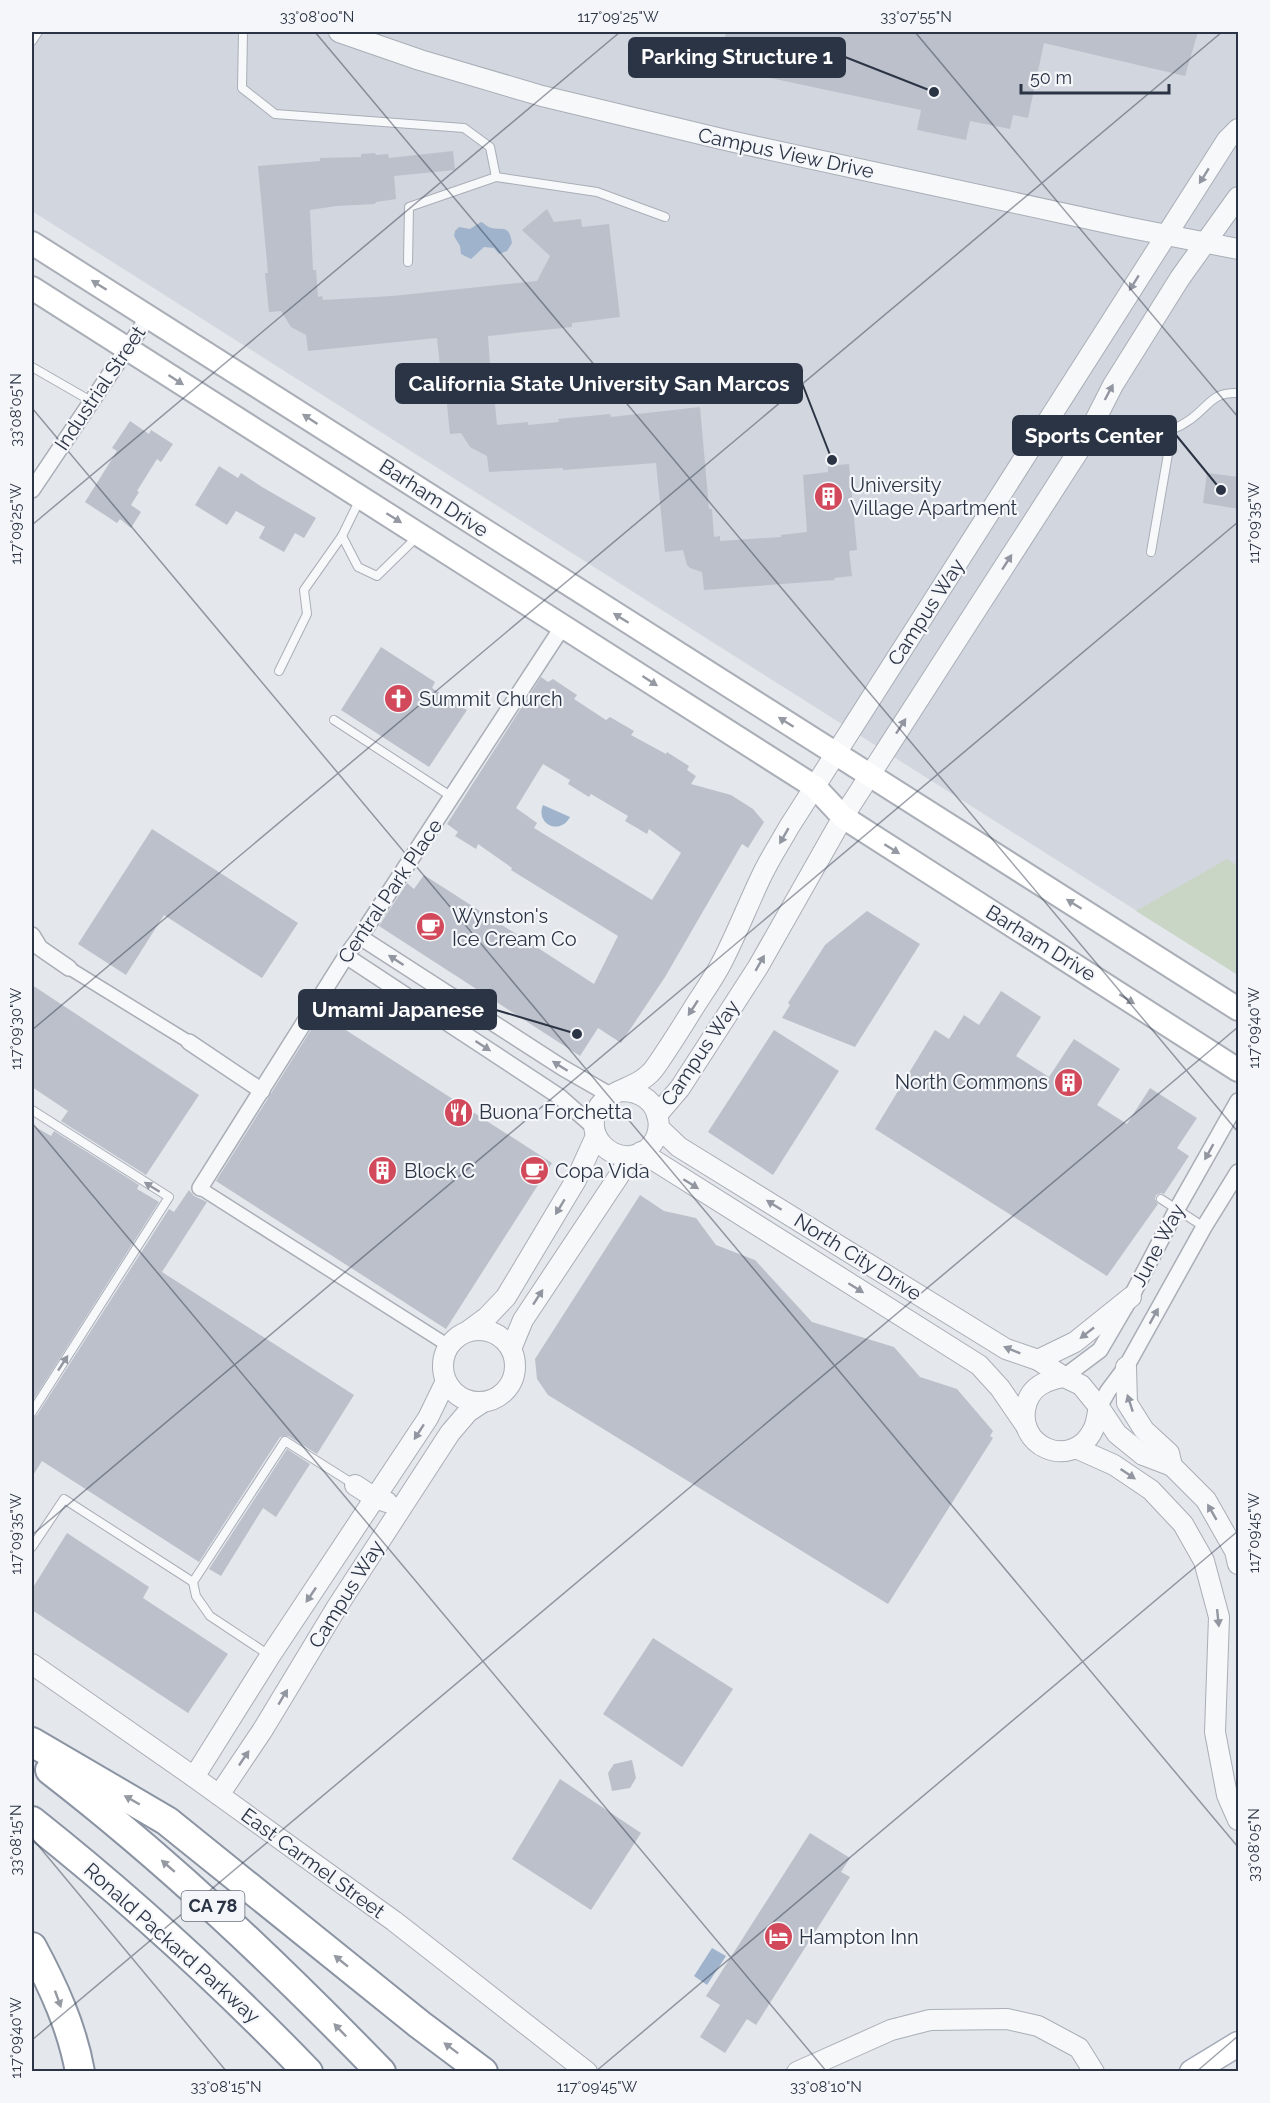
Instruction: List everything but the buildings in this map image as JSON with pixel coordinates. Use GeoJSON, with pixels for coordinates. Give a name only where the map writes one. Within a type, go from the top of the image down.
{"type":"FeatureCollection","features":[{"type":"Feature","properties":{"kind":"highway"},"geometry":{"type":"LineString","coordinates":[[32,1742],[167,1821],[419,2024],[483,2072]]}},
{"type":"Feature","properties":{"kind":"highway","name":"CA 78"},"geometry":{"type":"LineString","coordinates":[[32,1756],[114,1819],[190,1885],[260,1950],[381,2072]]}},
{"type":"Feature","properties":{"kind":"highway","name":"Ronald Packard Parkway"},"geometry":{"type":"LineString","coordinates":[[32,1821],[172,1939],[308,2072]]}},
{"type":"Feature","properties":{"kind":"highway"},"geometry":{"type":"LineString","coordinates":[[32,1947],[53,1986],[76,2049],[80,2072]]}},
{"type":"Feature","properties":{"kind":"main road","name":"Barham Drive"},"geometry":{"type":"LineString","coordinates":[[32,243],[870,775]]}},
{"type":"Feature","properties":{"kind":"main road","name":"Barham Drive"},"geometry":{"type":"LineString","coordinates":[[32,288],[815,787],[843,817],[1239,1070]]}},
{"type":"Feature","properties":{"kind":"main road"},"geometry":{"type":"LineString","coordinates":[[870,775],[1239,1009]]}},
{"type":"Feature","properties":{"kind":"main road"},"geometry":{"type":"LineString","coordinates":[[1192,2072],[1239,2044]]}},
{"type":"Feature","properties":{"kind":"street","name":"Campus View Drive"},"geometry":{"type":"LineString","coordinates":[[339,32],[420,60],[542,96],[713,137],[1239,249]]}},
{"type":"Feature","properties":{"kind":"street","name":"Campus Way"},"geometry":{"type":"LineString","coordinates":[[615,1093],[643,1081],[663,1055],[721,964],[762,873],[836,753],[1227,140],[1239,129]]}},
{"type":"Feature","properties":{"kind":"street","name":"Campus Way"},"geometry":{"type":"LineString","coordinates":[[658,1122],[758,967],[843,817],[1083,444],[1113,385],[1171,291],[1239,197]]}},
{"type":"Feature","properties":{"kind":"street","name":"Industrial Street"},"geometry":{"type":"LineString","coordinates":[[32,490],[149,316]]}},
{"type":"Feature","properties":{"kind":"street","name":"Central Park Place"},"geometry":{"type":"LineString","coordinates":[[200,1188],[346,956],[360,938],[563,626]]}},
{"type":"Feature","properties":{"kind":"street"},"geometry":{"type":"LineString","coordinates":[[32,934],[40,948],[69,968],[189,1042],[262,1091]]}},
{"type":"Feature","properties":{"kind":"street"},"geometry":{"type":"LineString","coordinates":[[360,938],[589,1085],[615,1093]]}},
{"type":"Feature","properties":{"kind":"street"},"geometry":{"type":"LineString","coordinates":[[346,956],[560,1097],[595,1132],[602,1146],[621,1156],[637,1154]]}},
{"type":"Feature","properties":{"kind":"street","name":"Campus Way"},"geometry":{"type":"LineString","coordinates":[[219,1795],[262,1731],[337,1606],[450,1433],[468,1412],[483,1402],[494,1399],[511,1383],[515,1360],[511,1349],[523,1320],[637,1154],[650,1146],[656,1138],[658,1122],[655,1108],[648,1099],[630,1091],[615,1093]]}},
{"type":"Feature","properties":{"kind":"street"},"geometry":{"type":"LineString","coordinates":[[200,1188],[449,1346],[457,1337],[487,1317],[506,1297],[576,1180],[595,1132],[597,1109],[602,1101],[615,1093]]}},
{"type":"Feature","properties":{"kind":"street","name":"June Way"},"geometry":{"type":"LineString","coordinates":[[1064,1377],[1100,1350],[1239,1101]]}},
{"type":"Feature","properties":{"kind":"street","name":"North City Drive"},"geometry":{"type":"LineString","coordinates":[[658,1122],[679,1147],[1006,1349],[1038,1360],[1081,1385],[1117,1434],[1143,1455],[1172,1466],[1206,1500],[1235,1551],[1239,1564]]}},
{"type":"Feature","properties":{"kind":"street","name":"North City Drive"},"geometry":{"type":"LineString","coordinates":[[637,1154],[979,1365],[1000,1388],[1029,1434],[1040,1445],[1064,1452],[1076,1448],[1114,1465],[1151,1490],[1183,1524],[1204,1561],[1219,1617],[1215,1732],[1227,1794],[1239,1820]]}},
{"type":"Feature","properties":{"kind":"street","name":"June Way"},"geometry":{"type":"LineString","coordinates":[[1099,1407],[1126,1367],[1204,1227],[1239,1172]]}},
{"type":"Feature","properties":{"kind":"street"},"geometry":{"type":"LineString","coordinates":[[1038,1360],[1075,1342],[1131,1297]]}},
{"type":"Feature","properties":{"kind":"street"},"geometry":{"type":"LineString","coordinates":[[468,1331],[480,1329],[493,1332],[511,1349]]}},
{"type":"Feature","properties":{"kind":"street","name":"Campus Way"},"geometry":{"type":"LineString","coordinates":[[194,1777],[270,1656],[428,1418],[446,1381],[443,1370],[444,1357],[449,1346]]}},
{"type":"Feature","properties":{"kind":"street"},"geometry":{"type":"LineString","coordinates":[[1126,1367],[1127,1403],[1144,1430],[1169,1453],[1172,1466]]}},
{"type":"Feature","properties":{"kind":"street"},"geometry":{"type":"LineString","coordinates":[[1024,1423],[1024,1410],[1028,1398],[1036,1388],[1045,1382],[1064,1377]]}},
{"type":"Feature","properties":{"kind":"street"},"geometry":{"type":"LineString","coordinates":[[446,1381],[461,1398],[483,1402]]}},
{"type":"Feature","properties":{"kind":"street"},"geometry":{"type":"LineString","coordinates":[[1076,1448],[1086,1441],[1094,1428],[1099,1407]]}},
{"type":"Feature","properties":{"kind":"street"},"geometry":{"type":"LineString","coordinates":[[355,1485],[375,1498],[390,1503],[408,1498]]}},
{"type":"Feature","properties":{"kind":"street","name":"East Carmel Street"},"geometry":{"type":"LineString","coordinates":[[32,1664],[394,1921],[587,2072]]}},
{"type":"Feature","properties":{"kind":"street"},"geometry":{"type":"LineString","coordinates":[[797,2072],[891,2030],[920,2022],[996,2019],[1007,2019],[1038,2026],[1078,2048],[1094,2072]]}},
{"type":"Feature","properties":{"kind":"lane"},"geometry":{"type":"LineString","coordinates":[[32,41],[38,32]]}},
{"type":"Feature","properties":{"kind":"lane"},"geometry":{"type":"LineString","coordinates":[[243,32],[242,88],[275,114],[464,128],[490,147],[496,177]]}},
{"type":"Feature","properties":{"kind":"lane"},"geometry":{"type":"LineString","coordinates":[[408,262],[409,207],[496,177],[597,192],[665,217]]}},
{"type":"Feature","properties":{"kind":"lane"},"geometry":{"type":"LineString","coordinates":[[32,368],[91,401]]}},
{"type":"Feature","properties":{"kind":"lane"},"geometry":{"type":"LineString","coordinates":[[1097,416],[1124,430],[1148,434],[1172,430],[1192,419],[1222,393],[1239,393]]}},
{"type":"Feature","properties":{"kind":"lane"},"geometry":{"type":"LineString","coordinates":[[1151,552],[1172,430]]}},
{"type":"Feature","properties":{"kind":"lane"},"geometry":{"type":"LineString","coordinates":[[279,671],[308,614],[304,590],[342,536],[360,497]]}},
{"type":"Feature","properties":{"kind":"lane"},"geometry":{"type":"LineString","coordinates":[[342,536],[358,567],[376,576],[419,535]]}},
{"type":"Feature","properties":{"kind":"lane"},"geometry":{"type":"LineString","coordinates":[[334,720],[452,797]]}},
{"type":"Feature","properties":{"kind":"lane"},"geometry":{"type":"LineString","coordinates":[[32,1110],[169,1197],[32,1412]]}},
{"type":"Feature","properties":{"kind":"lane"},"geometry":{"type":"LineString","coordinates":[[1161,1199],[1204,1227]]}},
{"type":"Feature","properties":{"kind":"lane"},"geometry":{"type":"LineString","coordinates":[[270,1656],[210,1616],[196,1596],[193,1582],[285,1441],[355,1485]]}},
{"type":"Feature","properties":{"kind":"lane"},"geometry":{"type":"LineString","coordinates":[[32,1547],[63,1499],[193,1582]]}},
{"type":"Feature","properties":{"kind":"shaded area"},"geometry":{"type":"Polygon","coordinates":[[[32,32],[1238,32],[1238,975],[32,211],[32,32]]]}},
{"type":"Feature","properties":{"kind":"green space"},"geometry":{"type":"Polygon","coordinates":[[[1227,859],[1238,866],[1238,975],[1136,911],[1227,859]]]}},
{"type":"Feature","properties":{"kind":"water"},"geometry":{"type":"Polygon","coordinates":[[[481,222],[489,227],[509,232],[512,243],[507,251],[499,254],[494,248],[484,247],[471,259],[461,254],[460,246],[454,236],[455,231],[459,227],[470,229],[481,222]]]}},
{"type":"Feature","properties":{"kind":"water"},"geometry":{"type":"Polygon","coordinates":[[[543,805],[570,817],[560,826],[550,825],[542,818],[543,805]]]}},
{"type":"Feature","properties":{"kind":"water"},"geometry":{"type":"Polygon","coordinates":[[[712,1948],[726,1956],[707,1985],[694,1976],[712,1948]]]}},
{"type":"Feature","properties":{"kind":"place","name":"Parking Structure 1"},"geometry":{"type":"Point","coordinates":[934,92]}},
{"type":"Feature","properties":{"kind":"place","name":"California State University San Marcos"},"geometry":{"type":"Point","coordinates":[832,460]}},
{"type":"Feature","properties":{"kind":"place","name":"Sports Center"},"geometry":{"type":"Point","coordinates":[1221,490]}},
{"type":"Feature","properties":{"kind":"place","name":"University Village Apartment"},"geometry":{"type":"Point","coordinates":[829,497]}},
{"type":"Feature","properties":{"kind":"place","name":"Summit Church"},"geometry":{"type":"Point","coordinates":[398,699]}},
{"type":"Feature","properties":{"kind":"place","name":"Wynston's Ice Cream Co"},"geometry":{"type":"Point","coordinates":[431,927]}},
{"type":"Feature","properties":{"kind":"place","name":"Umami Japanese"},"geometry":{"type":"Point","coordinates":[577,1034]}},
{"type":"Feature","properties":{"kind":"place","name":"North Commons"},"geometry":{"type":"Point","coordinates":[1069,1082]}},
{"type":"Feature","properties":{"kind":"place","name":"Buona Forchetta"},"geometry":{"type":"Point","coordinates":[458,1112]}},
{"type":"Feature","properties":{"kind":"place","name":"Block C"},"geometry":{"type":"Point","coordinates":[383,1171]}},
{"type":"Feature","properties":{"kind":"place","name":"Copa Vida"},"geometry":{"type":"Point","coordinates":[534,1171]}},
{"type":"Feature","properties":{"kind":"place","name":"Hampton Inn"},"geometry":{"type":"Point","coordinates":[778,1937]}}]}
